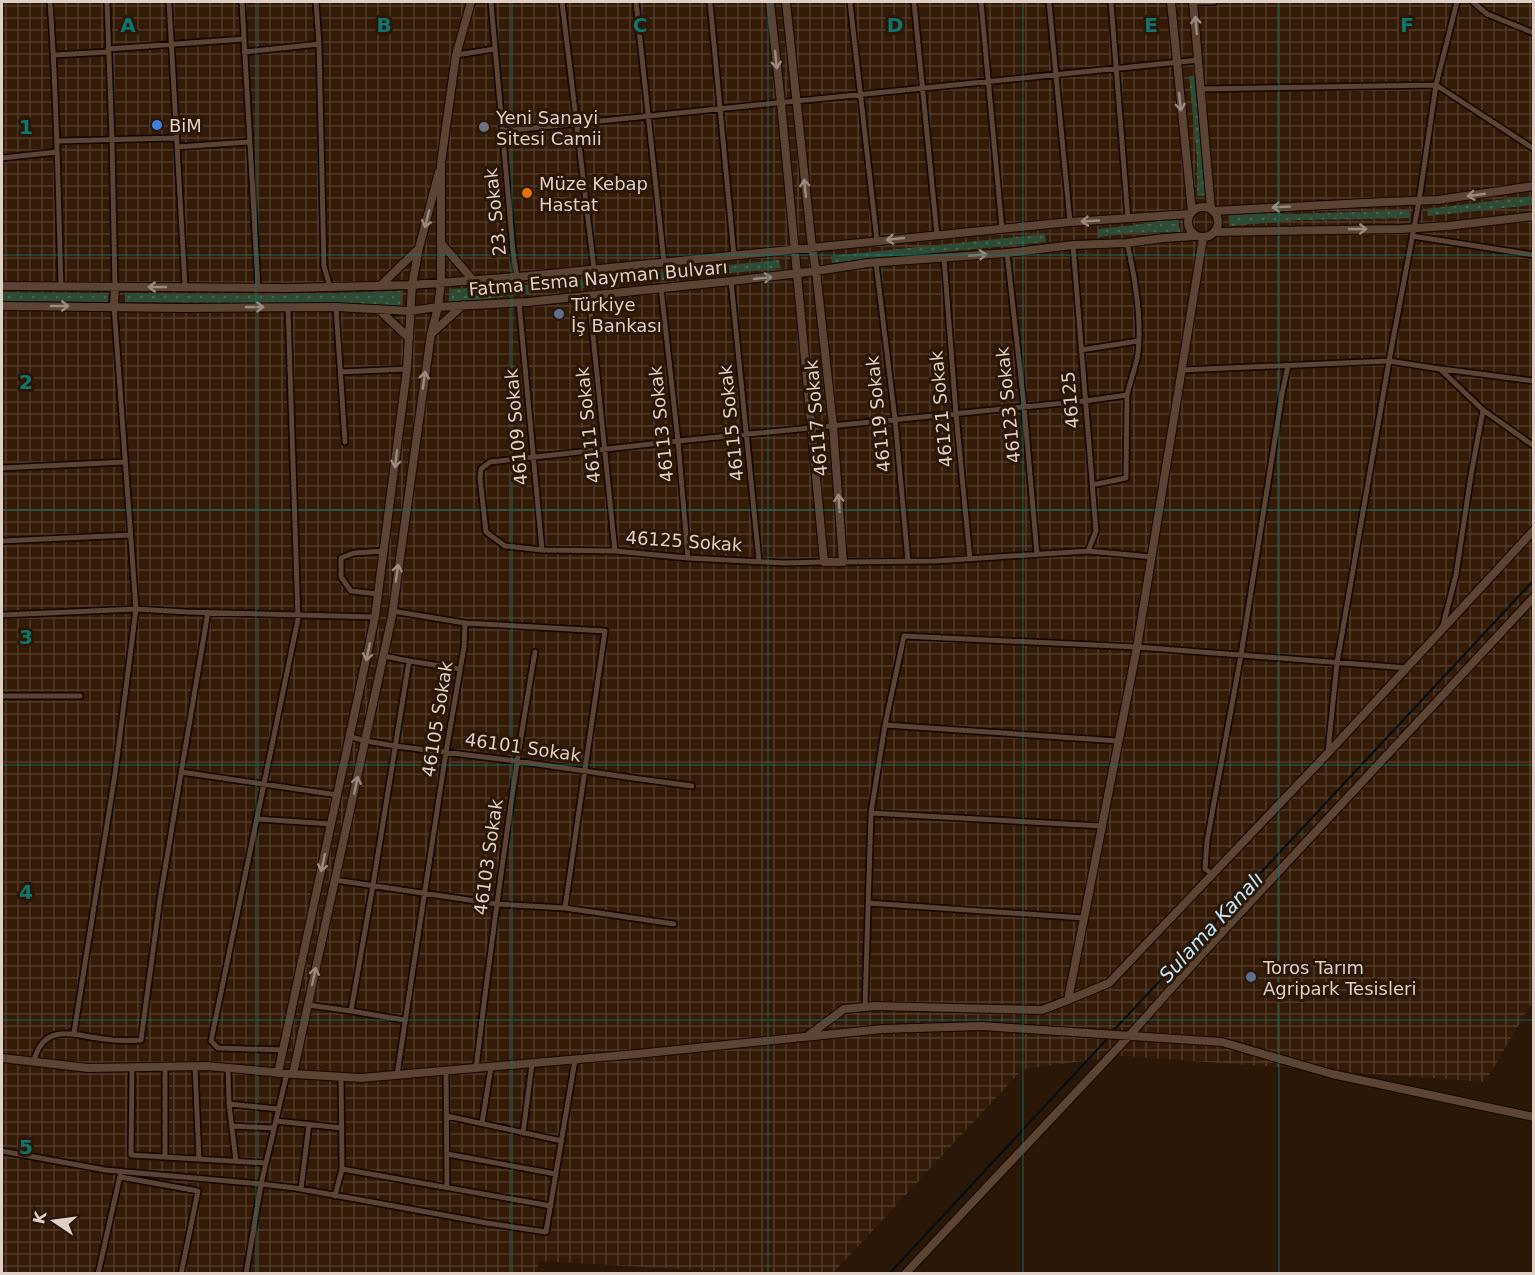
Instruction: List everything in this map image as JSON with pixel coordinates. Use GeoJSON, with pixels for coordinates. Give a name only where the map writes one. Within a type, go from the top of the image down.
{"type":"FeatureCollection","features":[{"type":"Feature","properties":{"kind":"street"},"geometry":{"type":"LineString","coordinates":[[50,2],[58,141],[61,285]]}},
{"type":"Feature","properties":{"kind":"street"},"geometry":{"type":"LineString","coordinates":[[74,1034],[115,774],[136,609],[114,306],[112,140],[106,2]]}},
{"type":"Feature","properties":{"kind":"street"},"geometry":{"type":"LineString","coordinates":[[169,2],[185,286]]}},
{"type":"Feature","properties":{"kind":"street"},"geometry":{"type":"LineString","coordinates":[[242,2],[258,287]]}},
{"type":"Feature","properties":{"kind":"street"},"geometry":{"type":"LineString","coordinates":[[316,2],[324,266],[330,287]]}},
{"type":"Feature","properties":{"kind":"street"},"geometry":{"type":"LineString","coordinates":[[286,1073],[283,1050],[375,617],[407,369],[412,285],[441,163],[456,55],[471,2]]}},
{"type":"Feature","properties":{"kind":"street","name":"23. Sokak"},"geometry":{"type":"LineString","coordinates":[[491,2],[517,277]]}},
{"type":"Feature","properties":{"kind":"street"},"geometry":{"type":"LineString","coordinates":[[562,2],[594,269]]}},
{"type":"Feature","properties":{"kind":"street"},"geometry":{"type":"LineString","coordinates":[[636,2],[664,262]]}},
{"type":"Feature","properties":{"kind":"street"},"geometry":{"type":"LineString","coordinates":[[710,2],[734,256]]}},
{"type":"Feature","properties":{"kind":"street","name":"46117 Sokak"},"geometry":{"type":"LineString","coordinates":[[770,2],[824,562]]}},
{"type":"Feature","properties":{"kind":"street","name":"46117 Sokak"},"geometry":{"type":"LineString","coordinates":[[786,2],[833,425],[843,562]]}},
{"type":"Feature","properties":{"kind":"street"},"geometry":{"type":"LineString","coordinates":[[850,2],[877,241]]}},
{"type":"Feature","properties":{"kind":"street"},"geometry":{"type":"LineString","coordinates":[[914,2],[937,235]]}},
{"type":"Feature","properties":{"kind":"street"},"geometry":{"type":"LineString","coordinates":[[981,2],[1002,229]]}},
{"type":"Feature","properties":{"kind":"street"},"geometry":{"type":"LineString","coordinates":[[1049,2],[1070,222]]}},
{"type":"Feature","properties":{"kind":"street"},"geometry":{"type":"LineString","coordinates":[[1111,2],[1128,219]]}},
{"type":"Feature","properties":{"kind":"street"},"geometry":{"type":"LineString","coordinates":[[1171,2],[1191,213],[1188,228],[1199,237],[1212,235],[1217,228],[1218,219],[1212,210],[1193,2],[1214,2]]}},
{"type":"Feature","properties":{"kind":"street"},"geometry":{"type":"LineString","coordinates":[[1328,753],[1337,663],[1419,201],[1436,85],[1457,2]]}},
{"type":"Feature","properties":{"kind":"street"},"geometry":{"type":"LineString","coordinates":[[1473,2],[1487,14],[1533,33]]}},
{"type":"Feature","properties":{"kind":"street"},"geometry":{"type":"LineString","coordinates":[[54,55],[244,39]]}},
{"type":"Feature","properties":{"kind":"street"},"geometry":{"type":"LineString","coordinates":[[244,52],[319,44]]}},
{"type":"Feature","properties":{"kind":"street"},"geometry":{"type":"LineString","coordinates":[[456,55],[495,49]]}},
{"type":"Feature","properties":{"kind":"street"},"geometry":{"type":"LineString","coordinates":[[502,130],[1199,60]]}},
{"type":"Feature","properties":{"kind":"street"},"geometry":{"type":"LineString","coordinates":[[1201,89],[1436,85],[1533,149]]}},
{"type":"Feature","properties":{"kind":"street"},"geometry":{"type":"LineString","coordinates":[[58,141],[176,138]]}},
{"type":"Feature","properties":{"kind":"street"},"geometry":{"type":"LineString","coordinates":[[177,147],[249,142]]}},
{"type":"Feature","properties":{"kind":"street"},"geometry":{"type":"LineString","coordinates":[[2,158],[57,152]]}},
{"type":"Feature","properties":{"kind":"street"},"geometry":{"type":"LineString","coordinates":[[246,1274],[261,1184],[286,1073],[308,1005],[392,611],[431,333],[441,283],[441,163]]}},
{"type":"Feature","properties":{"kind":"street"},"geometry":{"type":"LineString","coordinates":[[1191,213],[1201,207],[1212,210],[1438,200],[1533,186]]}},
{"type":"Feature","properties":{"kind":"street","name":"Fatma Esma Nayman Bulvarı"},"geometry":{"type":"LineString","coordinates":[[2,286],[412,285],[517,277],[1070,222],[1191,213]]}},
{"type":"Feature","properties":{"kind":"street"},"geometry":{"type":"LineString","coordinates":[[1215,232],[1412,232],[1533,216]]}},
{"type":"Feature","properties":{"kind":"street"},"geometry":{"type":"LineString","coordinates":[[1412,232],[1533,255]]}},
{"type":"Feature","properties":{"kind":"street"},"geometry":{"type":"LineString","coordinates":[[1068,1000],[1137,647],[1182,370],[1199,237]]}},
{"type":"Feature","properties":{"kind":"street","name":"Fatma Esma Nayman Bulvarı"},"geometry":{"type":"LineString","coordinates":[[2,306],[336,307],[410,311],[589,296],[876,263],[1007,253],[1073,245],[1199,237]]}},
{"type":"Feature","properties":{"kind":"street"},"geometry":{"type":"LineString","coordinates":[[441,243],[473,280]]}},
{"type":"Feature","properties":{"kind":"street"},"geometry":{"type":"LineString","coordinates":[[1092,485],[1126,478],[1127,395],[1137,358],[1138,341],[1138,304],[1127,243]]}},
{"type":"Feature","properties":{"kind":"street","name":"46125"},"geometry":{"type":"LineString","coordinates":[[1073,245],[1096,531],[1088,551]]}},
{"type":"Feature","properties":{"kind":"street"},"geometry":{"type":"LineString","coordinates":[[380,286],[419,248]]}},
{"type":"Feature","properties":{"kind":"street","name":"46123 Sokak"},"geometry":{"type":"LineString","coordinates":[[1007,253],[1037,554]]}},
{"type":"Feature","properties":{"kind":"street","name":"46121 Sokak"},"geometry":{"type":"LineString","coordinates":[[944,258],[970,558]]}},
{"type":"Feature","properties":{"kind":"street","name":"46119 Sokak"},"geometry":{"type":"LineString","coordinates":[[876,263],[895,419],[908,561]]}},
{"type":"Feature","properties":{"kind":"street","name":"46115 Sokak"},"geometry":{"type":"LineString","coordinates":[[731,281],[759,561]]}},
{"type":"Feature","properties":{"kind":"street","name":"46113 Sokak"},"geometry":{"type":"LineString","coordinates":[[661,288],[688,558]]}},
{"type":"Feature","properties":{"kind":"street","name":"46111 Sokak"},"geometry":{"type":"LineString","coordinates":[[589,296],[615,551]]}},
{"type":"Feature","properties":{"kind":"street","name":"46109 Sokak"},"geometry":{"type":"LineString","coordinates":[[519,302],[542,550]]}},
{"type":"Feature","properties":{"kind":"street"},"geometry":{"type":"LineString","coordinates":[[431,333],[463,305]]}},
{"type":"Feature","properties":{"kind":"street"},"geometry":{"type":"LineString","coordinates":[[283,1050],[218,1048],[211,1041],[298,619],[288,307]]}},
{"type":"Feature","properties":{"kind":"street"},"geometry":{"type":"LineString","coordinates":[[336,307],[345,442]]}},
{"type":"Feature","properties":{"kind":"street"},"geometry":{"type":"LineString","coordinates":[[378,309],[409,338]]}},
{"type":"Feature","properties":{"kind":"street"},"geometry":{"type":"LineString","coordinates":[[1081,350],[1138,341]]}},
{"type":"Feature","properties":{"kind":"street"},"geometry":{"type":"LineString","coordinates":[[1182,370],[1389,361],[1533,381]]}},
{"type":"Feature","properties":{"kind":"street"},"geometry":{"type":"LineString","coordinates":[[1213,874],[1205,869],[1207,841],[1241,655],[1288,366]]}},
{"type":"Feature","properties":{"kind":"street"},"geometry":{"type":"LineString","coordinates":[[340,372],[407,369]]}},
{"type":"Feature","properties":{"kind":"street"},"geometry":{"type":"LineString","coordinates":[[1440,369],[1484,410],[1533,446]]}},
{"type":"Feature","properties":{"kind":"street"},"geometry":{"type":"LineString","coordinates":[[533,457],[1127,395]]}},
{"type":"Feature","properties":{"kind":"street"},"geometry":{"type":"LineString","coordinates":[[1442,630],[1456,575],[1484,410]]}},
{"type":"Feature","properties":{"kind":"street","name":"46125 Sokak"},"geometry":{"type":"LineString","coordinates":[[533,457],[490,462],[481,469],[486,532],[505,546],[784,563],[824,562]]}},
{"type":"Feature","properties":{"kind":"street"},"geometry":{"type":"LineString","coordinates":[[2,468],[125,462]]}},
{"type":"Feature","properties":{"kind":"street"},"geometry":{"type":"LineString","coordinates":[[808,1036],[844,1010],[875,1006],[1042,1010],[1108,983],[1328,753],[1533,530]]}},
{"type":"Feature","properties":{"kind":"street"},"geometry":{"type":"LineString","coordinates":[[2,541],[130,535]]}},
{"type":"Feature","properties":{"kind":"street"},"geometry":{"type":"LineString","coordinates":[[378,594],[351,591],[341,577],[341,558],[354,553],[384,551]]}},
{"type":"Feature","properties":{"kind":"street"},"geometry":{"type":"LineString","coordinates":[[824,562],[908,561],[1088,551],[1152,557]]}},
{"type":"Feature","properties":{"kind":"street"},"geometry":{"type":"LineString","coordinates":[[904,1274],[1129,1036],[1202,954],[1533,597]]}},
{"type":"Feature","properties":{"kind":"street"},"geometry":{"type":"LineString","coordinates":[[2,615],[136,609],[375,617]]}},
{"type":"Feature","properties":{"kind":"street"},"geometry":{"type":"LineString","coordinates":[[392,611],[465,623],[605,631],[565,908]]}},
{"type":"Feature","properties":{"kind":"street"},"geometry":{"type":"LineString","coordinates":[[34,1061],[47,1039],[58,1034],[74,1034],[121,1042],[141,1040],[160,899],[208,612]]}},
{"type":"Feature","properties":{"kind":"street","name":"46105 Sokak"},"geometry":{"type":"LineString","coordinates":[[397,1075],[464,647],[465,623]]}},
{"type":"Feature","properties":{"kind":"street"},"geometry":{"type":"LineString","coordinates":[[865,1007],[871,813],[885,725],[904,636],[1137,647],[1407,668]]}},
{"type":"Feature","properties":{"kind":"street","name":"46103 Sokak"},"geometry":{"type":"LineString","coordinates":[[476,1068],[516,761],[535,652]]}},
{"type":"Feature","properties":{"kind":"street"},"geometry":{"type":"LineString","coordinates":[[384,656],[460,669]]}},
{"type":"Feature","properties":{"kind":"street"},"geometry":{"type":"LineString","coordinates":[[351,1011],[409,661]]}},
{"type":"Feature","properties":{"kind":"street"},"geometry":{"type":"LineString","coordinates":[[2,696],[80,696]]}},
{"type":"Feature","properties":{"kind":"street"},"geometry":{"type":"LineString","coordinates":[[885,725],[1119,741]]}},
{"type":"Feature","properties":{"kind":"street","name":"46101 Sokak"},"geometry":{"type":"LineString","coordinates":[[351,737],[395,746],[692,786]]}},
{"type":"Feature","properties":{"kind":"street"},"geometry":{"type":"LineString","coordinates":[[181,772],[338,795]]}},
{"type":"Feature","properties":{"kind":"street"},"geometry":{"type":"LineString","coordinates":[[871,813],[1102,826]]}},
{"type":"Feature","properties":{"kind":"street"},"geometry":{"type":"LineString","coordinates":[[256,819],[332,824]]}},
{"type":"Feature","properties":{"kind":"street"},"geometry":{"type":"LineString","coordinates":[[335,880],[496,904],[565,908],[674,924]]}},
{"type":"Feature","properties":{"kind":"street"},"geometry":{"type":"LineString","coordinates":[[868,903],[1084,918]]}},
{"type":"Feature","properties":{"kind":"street"},"geometry":{"type":"LineString","coordinates":[[308,1005],[404,1020]]}},
{"type":"Feature","properties":{"kind":"street"},"geometry":{"type":"LineString","coordinates":[[2,1058],[88,1068],[195,1066],[361,1078],[575,1060],[883,1029],[982,1026],[1222,1042],[1332,1074],[1533,1117]]}},
{"type":"Feature","properties":{"kind":"street"},"geometry":{"type":"LineString","coordinates":[[120,1174],[301,1189],[546,1232],[575,1060]]}},
{"type":"Feature","properties":{"kind":"street"},"geometry":{"type":"LineString","coordinates":[[523,1132],[532,1064]]}},
{"type":"Feature","properties":{"kind":"street"},"geometry":{"type":"LineString","coordinates":[[195,1066],[199,1159]]}},
{"type":"Feature","properties":{"kind":"street"},"geometry":{"type":"LineString","coordinates":[[132,1067],[131,1155],[266,1163]]}},
{"type":"Feature","properties":{"kind":"street"},"geometry":{"type":"LineString","coordinates":[[165,1067],[165,1157]]}},
{"type":"Feature","properties":{"kind":"street"},"geometry":{"type":"LineString","coordinates":[[482,1124],[491,1067]]}},
{"type":"Feature","properties":{"kind":"street"},"geometry":{"type":"LineString","coordinates":[[228,1068],[236,1161]]}},
{"type":"Feature","properties":{"kind":"street"},"geometry":{"type":"LineString","coordinates":[[446,1071],[447,1187]]}},
{"type":"Feature","properties":{"kind":"street"},"geometry":{"type":"LineString","coordinates":[[335,1196],[342,1169],[341,1077]]}},
{"type":"Feature","properties":{"kind":"street"},"geometry":{"type":"LineString","coordinates":[[230,1104],[278,1109]]}},
{"type":"Feature","properties":{"kind":"street"},"geometry":{"type":"LineString","coordinates":[[447,1116],[562,1141]]}},
{"type":"Feature","properties":{"kind":"street"},"geometry":{"type":"LineString","coordinates":[[276,1121],[342,1128]]}},
{"type":"Feature","properties":{"kind":"street"},"geometry":{"type":"LineString","coordinates":[[301,1189],[309,1124]]}},
{"type":"Feature","properties":{"kind":"street"},"geometry":{"type":"LineString","coordinates":[[232,1126],[274,1128]]}},
{"type":"Feature","properties":{"kind":"street"},"geometry":{"type":"LineString","coordinates":[[2,1151],[105,1170],[198,1191],[181,1274]]}},
{"type":"Feature","properties":{"kind":"street"},"geometry":{"type":"LineString","coordinates":[[447,1154],[556,1174]]}},
{"type":"Feature","properties":{"kind":"street"},"geometry":{"type":"LineString","coordinates":[[342,1169],[551,1206]]}},
{"type":"Feature","properties":{"kind":"street"},"geometry":{"type":"LineString","coordinates":[[98,1274],[120,1174]]}},
{"type":"Feature","properties":{"kind":"shaded area"},"geometry":{"type":"Polygon","coordinates":[[[2,2],[1533,2],[1534,999],[1485,1082],[1123,1056],[1023,1069],[833,1273],[754,1273],[539,1261],[536,1274],[2,1274],[2,2]]]}},
{"type":"Feature","properties":{"kind":"green space"},"geometry":{"type":"Polygon","coordinates":[[[1189,76],[1194,76],[1209,195],[1197,196],[1197,157],[1189,76]]]}},
{"type":"Feature","properties":{"kind":"green space"},"geometry":{"type":"Polygon","coordinates":[[[1533,196],[1533,205],[1428,216],[1427,209],[1533,196]]]}},
{"type":"Feature","properties":{"kind":"green space"},"geometry":{"type":"Polygon","coordinates":[[[1409,210],[1410,218],[1299,220],[1230,226],[1228,212],[1299,214],[1409,210]]]}},
{"type":"Feature","properties":{"kind":"green space"},"geometry":{"type":"Polygon","coordinates":[[[1178,218],[1180,232],[1098,237],[1098,229],[1178,218]]]}},
{"type":"Feature","properties":{"kind":"green space"},"geometry":{"type":"Polygon","coordinates":[[[1045,234],[1046,242],[832,263],[831,256],[1045,234]]]}},
{"type":"Feature","properties":{"kind":"green space"},"geometry":{"type":"Polygon","coordinates":[[[779,260],[781,268],[448,304],[450,289],[525,285],[779,260]]]}},
{"type":"Feature","properties":{"kind":"green space"},"geometry":{"type":"Polygon","coordinates":[[[401,291],[401,307],[125,302],[125,293],[265,295],[401,291]]]}},
{"type":"Feature","properties":{"kind":"green space"},"geometry":{"type":"Polygon","coordinates":[[[2,292],[108,293],[108,302],[2,301],[2,292]]]}},
{"type":"Feature","properties":{"kind":"waterway","name":"Sulama Kanalı"},"geometry":{"type":"LineString","coordinates":[[1113,1031],[1534,580]]}},
{"type":"Feature","properties":{"kind":"waterway","name":"Sulama Kanalı"},"geometry":{"type":"LineString","coordinates":[[889,1274],[1108,1038]]}},
{"type":"Feature","properties":{"kind":"place","name":"BiM"},"geometry":{"type":"Point","coordinates":[157,125]}},
{"type":"Feature","properties":{"kind":"place","name":"Yeni Sanayi Sitesi Camii"},"geometry":{"type":"Point","coordinates":[484,127]}},
{"type":"Feature","properties":{"kind":"place","name":"Müze Kebap Hastat"},"geometry":{"type":"Point","coordinates":[527,193]}},
{"type":"Feature","properties":{"kind":"place","name":"Türkiye İş Bankası"},"geometry":{"type":"Point","coordinates":[559,314]}},
{"type":"Feature","properties":{"kind":"place","name":"Toros Tarım Agripark Tesisleri"},"geometry":{"type":"Point","coordinates":[1251,977]}}]}
